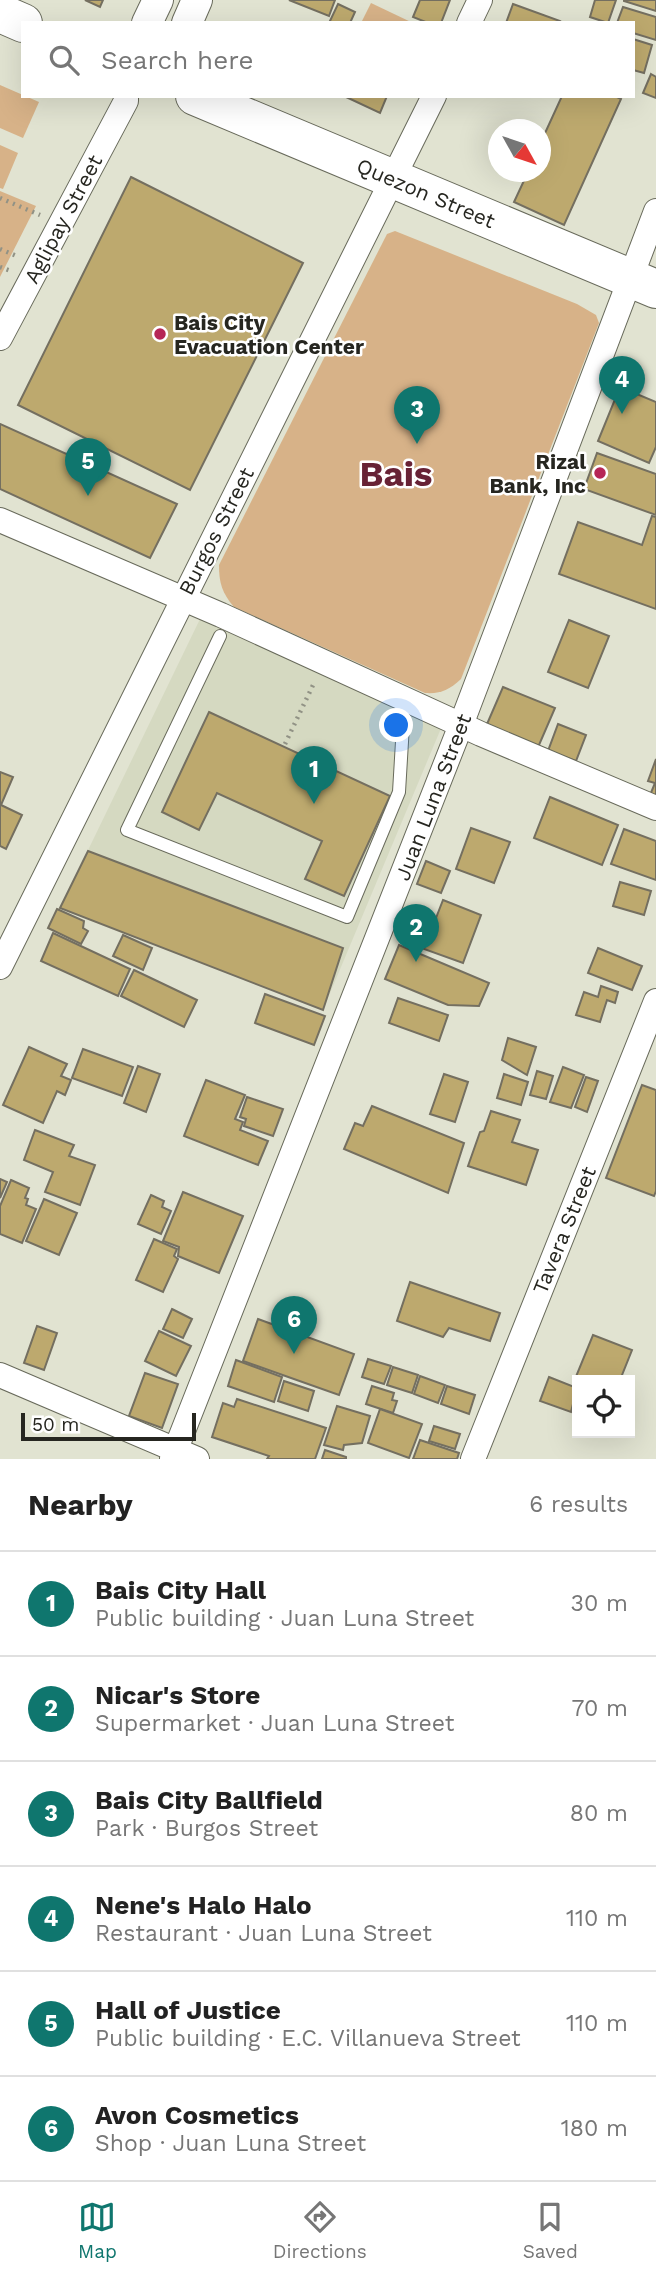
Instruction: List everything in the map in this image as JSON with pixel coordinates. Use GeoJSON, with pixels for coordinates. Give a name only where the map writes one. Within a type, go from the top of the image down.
{"type":"FeatureCollection","features":[{"type":"Feature","properties":{"kind":"highway"},"geometry":{"type":"LineString","coordinates":[[0,13],[21,22]]}},
{"type":"Feature","properties":{"kind":"highway","name":"Quezon Street"},"geometry":{"type":"LineString","coordinates":[[200,98],[643,284]]}},
{"type":"Feature","properties":{"kind":"street"},"geometry":{"type":"LineString","coordinates":[[148,21],[158,0]]}},
{"type":"Feature","properties":{"kind":"street"},"geometry":{"type":"LineString","coordinates":[[188,21],[197,0]]}},
{"type":"Feature","properties":{"kind":"street"},"geometry":{"type":"LineString","coordinates":[[471,21],[480,0]]}},
{"type":"Feature","properties":{"kind":"street","name":"Aglipay Street"},"geometry":{"type":"LineString","coordinates":[[0,338],[129,98]]}},
{"type":"Feature","properties":{"kind":"street","name":"Burgos Street"},"geometry":{"type":"LineString","coordinates":[[0,967],[433,98]]}},
{"type":"Feature","properties":{"kind":"street","name":"Juan Luna Street"},"geometry":{"type":"LineString","coordinates":[[181,1456],[461,725],[643,284],[656,211]]}},
{"type":"Feature","properties":{"kind":"street"},"geometry":{"type":"LineString","coordinates":[[0,520],[461,725],[656,808]]}},
{"type":"Feature","properties":{"kind":"street","name":"Tavera Street"},"geometry":{"type":"LineString","coordinates":[[472,1459],[656,1001]]}},
{"type":"Feature","properties":{"kind":"street"},"geometry":{"type":"LineString","coordinates":[[0,1375],[181,1456]]}},
{"type":"Feature","properties":{"kind":"lane"},"geometry":{"type":"LineString","coordinates":[[220,636],[127,830],[347,918],[400,792],[404,725]]}},
{"type":"Feature","properties":{"kind":"path"},"geometry":{"type":"LineString","coordinates":[[0,198],[61,223]]}},
{"type":"Feature","properties":{"kind":"path"},"geometry":{"type":"LineString","coordinates":[[285,744],[324,663]]}},
{"type":"Feature","properties":{"kind":"shaded area"},"geometry":{"type":"Polygon","coordinates":[[[371,3],[409,21],[362,21],[371,3]]]}},
{"type":"Feature","properties":{"kind":"shaded area"},"geometry":{"type":"Polygon","coordinates":[[[0,85],[21,94],[21,98],[39,102],[23,138],[0,128],[0,85]]]}},
{"type":"Feature","properties":{"kind":"shaded area"},"geometry":{"type":"Polygon","coordinates":[[[0,145],[18,153],[3,189],[0,188],[0,145]]]}},
{"type":"Feature","properties":{"kind":"shaded area"},"geometry":{"type":"Polygon","coordinates":[[[0,191],[36,206],[0,277],[0,191]]]}},
{"type":"Feature","properties":{"kind":"shaded area"},"geometry":{"type":"Polygon","coordinates":[[[395,231],[577,304],[596,315],[599,323],[461,679],[449,689],[436,693],[425,693],[234,607],[222,588],[220,577],[219,565],[387,234],[395,231]]]}},
{"type":"Feature","properties":{"kind":"shaded area"},"geometry":{"type":"Polygon","coordinates":[[[200,619],[442,726],[323,1010],[60,908],[200,619]]]}},
{"type":"Feature","properties":{"kind":"building"},"geometry":{"type":"Polygon","coordinates":[[[85,0],[103,0],[100,7],[85,0]]]}},
{"type":"Feature","properties":{"kind":"building"},"geometry":{"type":"Polygon","coordinates":[[[289,0],[335,0],[329,16],[289,0]]]}},
{"type":"Feature","properties":{"kind":"building"},"geometry":{"type":"Polygon","coordinates":[[[420,0],[450,0],[442,21],[423,21],[413,17],[420,0]]]}},
{"type":"Feature","properties":{"kind":"building"},"geometry":{"type":"Polygon","coordinates":[[[595,0],[616,0],[609,21],[590,17],[595,0]]]}},
{"type":"Feature","properties":{"kind":"building"},"geometry":{"type":"Polygon","coordinates":[[[624,0],[656,0],[656,11],[624,1],[624,0]]]}},
{"type":"Feature","properties":{"kind":"building"},"geometry":{"type":"Polygon","coordinates":[[[338,4],[355,12],[351,21],[330,21],[338,4]]]}},
{"type":"Feature","properties":{"kind":"building"},"geometry":{"type":"Polygon","coordinates":[[[513,4],[560,21],[507,21],[513,4]]]}},
{"type":"Feature","properties":{"kind":"building"},"geometry":{"type":"Polygon","coordinates":[[[623,7],[656,17],[656,40],[635,34],[635,21],[618,21],[623,7]]]}},
{"type":"Feature","properties":{"kind":"building"},"geometry":{"type":"Polygon","coordinates":[[[635,40],[652,45],[644,73],[635,71],[635,40]]]}},
{"type":"Feature","properties":{"kind":"building"},"geometry":{"type":"Polygon","coordinates":[[[651,74],[656,77],[656,98],[643,93],[651,74]]]}},
{"type":"Feature","properties":{"kind":"building"},"geometry":{"type":"Polygon","coordinates":[[[348,98],[386,98],[380,113],[348,98]]]}},
{"type":"Feature","properties":{"kind":"building"},"geometry":{"type":"Polygon","coordinates":[[[561,98],[621,99],[564,225],[514,202],[523,182],[551,182],[551,120],[561,98]]]}},
{"type":"Feature","properties":{"kind":"building","name":"Bais City Evacuation Center"},"geometry":{"type":"Polygon","coordinates":[[[131,177],[303,263],[190,490],[18,405],[131,177]]]}},
{"type":"Feature","properties":{"kind":"building"},"geometry":{"type":"Polygon","coordinates":[[[620,387],[656,402],[656,447],[649,463],[598,441],[620,387]]]}},
{"type":"Feature","properties":{"kind":"building"},"geometry":{"type":"Polygon","coordinates":[[[0,424],[177,504],[150,558],[0,489],[0,424]]]}},
{"type":"Feature","properties":{"kind":"building"},"geometry":{"type":"Polygon","coordinates":[[[597,453],[656,474],[656,515],[584,489],[597,453]]]}},
{"type":"Feature","properties":{"kind":"building"},"geometry":{"type":"Polygon","coordinates":[[[652,516],[656,517],[656,609],[559,574],[578,522],[642,545],[652,516]]]}},
{"type":"Feature","properties":{"kind":"building"},"geometry":{"type":"Polygon","coordinates":[[[569,620],[609,636],[588,688],[548,672],[569,620]]]}},
{"type":"Feature","properties":{"kind":"building"},"geometry":{"type":"Polygon","coordinates":[[[503,687],[555,708],[536,752],[484,731],[503,687]]]}},
{"type":"Feature","properties":{"kind":"building"},"geometry":{"type":"Polygon","coordinates":[[[209,712],[390,796],[344,896],[305,879],[322,841],[217,793],[199,830],[162,812],[209,712]]]}},
{"type":"Feature","properties":{"kind":"building"},"geometry":{"type":"Polygon","coordinates":[[[558,724],[586,735],[576,761],[548,751],[558,724]]]}},
{"type":"Feature","properties":{"kind":"building"},"geometry":{"type":"Polygon","coordinates":[[[656,759],[656,802],[648,800],[655,783],[648,781],[656,759]]]}},
{"type":"Feature","properties":{"kind":"building"},"geometry":{"type":"Polygon","coordinates":[[[0,772],[13,777],[1,805],[22,815],[6,849],[0,846],[0,772]]]}},
{"type":"Feature","properties":{"kind":"building"},"geometry":{"type":"Polygon","coordinates":[[[550,797],[618,825],[602,865],[534,838],[550,797]]]}},
{"type":"Feature","properties":{"kind":"building"},"geometry":{"type":"Polygon","coordinates":[[[471,828],[510,842],[494,883],[456,869],[471,828]]]}},
{"type":"Feature","properties":{"kind":"building"},"geometry":{"type":"Polygon","coordinates":[[[624,829],[656,841],[656,880],[611,864],[624,829]]]}},
{"type":"Feature","properties":{"kind":"building"},"geometry":{"type":"Polygon","coordinates":[[[88,851],[343,948],[323,1010],[60,908],[88,851]]]}},
{"type":"Feature","properties":{"kind":"building"},"geometry":{"type":"Polygon","coordinates":[[[426,861],[450,871],[441,893],[417,884],[426,861]]]}},
{"type":"Feature","properties":{"kind":"building"},"geometry":{"type":"Polygon","coordinates":[[[620,882],[651,891],[644,915],[613,906],[620,882]]]}},
{"type":"Feature","properties":{"kind":"building"},"geometry":{"type":"Polygon","coordinates":[[[443,900],[481,915],[463,963],[424,949],[443,900]]]}},
{"type":"Feature","properties":{"kind":"building"},"geometry":{"type":"Polygon","coordinates":[[[57,909],[84,921],[83,928],[88,931],[81,944],[48,928],[57,909]]]}},
{"type":"Feature","properties":{"kind":"building"},"geometry":{"type":"Polygon","coordinates":[[[53,933],[130,969],[118,996],[41,961],[53,933]]]}},
{"type":"Feature","properties":{"kind":"building"},"geometry":{"type":"Polygon","coordinates":[[[123,935],[152,948],[143,970],[113,956],[123,935]]]}},
{"type":"Feature","properties":{"kind":"building"},"geometry":{"type":"Polygon","coordinates":[[[399,945],[489,983],[479,1006],[448,1005],[385,979],[399,945]]]}},
{"type":"Feature","properties":{"kind":"building"},"geometry":{"type":"Polygon","coordinates":[[[598,948],[642,966],[632,990],[588,973],[598,948]]]}},
{"type":"Feature","properties":{"kind":"building"},"geometry":{"type":"Polygon","coordinates":[[[134,970],[197,1000],[184,1027],[121,996],[134,970]]]}},
{"type":"Feature","properties":{"kind":"building"},"geometry":{"type":"Polygon","coordinates":[[[601,986],[618,992],[615,1003],[607,1000],[600,1022],[576,1015],[584,992],[598,997],[601,986]]]}},
{"type":"Feature","properties":{"kind":"building"},"geometry":{"type":"Polygon","coordinates":[[[265,994],[325,1016],[314,1045],[255,1023],[265,994]]]}},
{"type":"Feature","properties":{"kind":"building"},"geometry":{"type":"Polygon","coordinates":[[[398,998],[448,1015],[439,1041],[389,1023],[398,998]]]}},
{"type":"Feature","properties":{"kind":"building"},"geometry":{"type":"Polygon","coordinates":[[[508,1038],[536,1047],[527,1075],[502,1060],[508,1038]]]}},
{"type":"Feature","properties":{"kind":"building"},"geometry":{"type":"Polygon","coordinates":[[[29,1047],[67,1064],[61,1076],[71,1080],[65,1095],[57,1091],[43,1123],[3,1105],[29,1047]]]}},
{"type":"Feature","properties":{"kind":"building"},"geometry":{"type":"Polygon","coordinates":[[[83,1049],[133,1067],[122,1096],[72,1078],[83,1049]]]}},
{"type":"Feature","properties":{"kind":"building"},"geometry":{"type":"Polygon","coordinates":[[[138,1066],[160,1074],[146,1112],[124,1103],[138,1066]]]}},
{"type":"Feature","properties":{"kind":"building"},"geometry":{"type":"Polygon","coordinates":[[[563,1067],[584,1075],[571,1108],[550,1102],[563,1067]]]}},
{"type":"Feature","properties":{"kind":"building"},"geometry":{"type":"Polygon","coordinates":[[[537,1071],[553,1076],[546,1099],[530,1095],[537,1071]]]}},
{"type":"Feature","properties":{"kind":"building"},"geometry":{"type":"Polygon","coordinates":[[[444,1074],[468,1082],[455,1122],[430,1114],[444,1074]]]}},
{"type":"Feature","properties":{"kind":"building"},"geometry":{"type":"Polygon","coordinates":[[[504,1074],[528,1082],[521,1105],[497,1098],[504,1074]]]}},
{"type":"Feature","properties":{"kind":"building"},"geometry":{"type":"Polygon","coordinates":[[[586,1077],[598,1081],[587,1112],[575,1107],[586,1077]]]}},
{"type":"Feature","properties":{"kind":"building"},"geometry":{"type":"Polygon","coordinates":[[[206,1080],[245,1095],[235,1119],[243,1122],[240,1130],[268,1141],[258,1165],[184,1136],[206,1080]]]}},
{"type":"Feature","properties":{"kind":"building"},"geometry":{"type":"Polygon","coordinates":[[[642,1085],[656,1090],[654,1196],[606,1178],[642,1085]]]}},
{"type":"Feature","properties":{"kind":"building"},"geometry":{"type":"Polygon","coordinates":[[[247,1097],[283,1109],[273,1136],[244,1126],[246,1119],[240,1117],[247,1097]]]}},
{"type":"Feature","properties":{"kind":"building"},"geometry":{"type":"Polygon","coordinates":[[[372,1106],[464,1143],[448,1193],[344,1149],[355,1123],[363,1126],[372,1106]]]}},
{"type":"Feature","properties":{"kind":"building"},"geometry":{"type":"Polygon","coordinates":[[[491,1111],[520,1120],[512,1142],[538,1150],[526,1185],[468,1166],[491,1111]]]}},
{"type":"Feature","properties":{"kind":"building"},"geometry":{"type":"Polygon","coordinates":[[[35,1130],[74,1145],[69,1156],[95,1165],[80,1205],[45,1192],[53,1172],[24,1160],[35,1130]]]}},
{"type":"Feature","properties":{"kind":"building"},"geometry":{"type":"Polygon","coordinates":[[[0,1179],[7,1182],[0,1198],[0,1179]]]}},
{"type":"Feature","properties":{"kind":"building"},"geometry":{"type":"Polygon","coordinates":[[[11,1180],[29,1188],[25,1198],[28,1199],[26,1205],[36,1209],[22,1243],[0,1234],[0,1206],[11,1180]]]}},
{"type":"Feature","properties":{"kind":"building"},"geometry":{"type":"Polygon","coordinates":[[[183,1192],[243,1216],[219,1273],[178,1256],[179,1247],[163,1241],[183,1192]]]}},
{"type":"Feature","properties":{"kind":"building"},"geometry":{"type":"Polygon","coordinates":[[[151,1195],[164,1201],[162,1207],[171,1211],[161,1234],[138,1224],[151,1195]]]}},
{"type":"Feature","properties":{"kind":"building"},"geometry":{"type":"Polygon","coordinates":[[[44,1199],[77,1213],[59,1255],[26,1241],[44,1199]]]}},
{"type":"Feature","properties":{"kind":"building"},"geometry":{"type":"Polygon","coordinates":[[[154,1239],[177,1249],[174,1256],[178,1259],[163,1292],[136,1280],[154,1239]]]}},
{"type":"Feature","properties":{"kind":"building"},"geometry":{"type":"Polygon","coordinates":[[[410,1282],[500,1313],[490,1341],[449,1328],[443,1337],[397,1321],[410,1282]]]}},
{"type":"Feature","properties":{"kind":"building"},"geometry":{"type":"Polygon","coordinates":[[[172,1309],[192,1319],[183,1338],[163,1329],[172,1309]]]}},
{"type":"Feature","properties":{"kind":"building"},"geometry":{"type":"Polygon","coordinates":[[[258,1319],[354,1354],[339,1395],[243,1361],[258,1319]]]}},
{"type":"Feature","properties":{"kind":"building"},"geometry":{"type":"Polygon","coordinates":[[[37,1326],[57,1333],[44,1370],[24,1363],[37,1326]]]}},
{"type":"Feature","properties":{"kind":"building"},"geometry":{"type":"Polygon","coordinates":[[[159,1331],[191,1346],[176,1376],[145,1361],[159,1331]]]}},
{"type":"Feature","properties":{"kind":"building"},"geometry":{"type":"Polygon","coordinates":[[[593,1335],[632,1350],[622,1375],[577,1375],[593,1335]]]}},
{"type":"Feature","properties":{"kind":"building"},"geometry":{"type":"Polygon","coordinates":[[[368,1359],[391,1366],[384,1384],[362,1377],[368,1359]]]}},
{"type":"Feature","properties":{"kind":"building"},"geometry":{"type":"Polygon","coordinates":[[[236,1360],[282,1377],[274,1402],[228,1386],[236,1360]]]}},
{"type":"Feature","properties":{"kind":"building"},"geometry":{"type":"Polygon","coordinates":[[[393,1367],[418,1375],[412,1393],[387,1385],[393,1367]]]}},
{"type":"Feature","properties":{"kind":"building"},"geometry":{"type":"Polygon","coordinates":[[[145,1373],[178,1384],[162,1428],[129,1416],[145,1373]]]}},
{"type":"Feature","properties":{"kind":"building"},"geometry":{"type":"Polygon","coordinates":[[[420,1376],[445,1385],[438,1403],[414,1394],[420,1376]]]}},
{"type":"Feature","properties":{"kind":"building"},"geometry":{"type":"Polygon","coordinates":[[[549,1377],[572,1386],[571,1412],[540,1401],[549,1377]]]}},
{"type":"Feature","properties":{"kind":"building"},"geometry":{"type":"Polygon","coordinates":[[[284,1381],[314,1391],[308,1411],[278,1401],[284,1381]]]}},
{"type":"Feature","properties":{"kind":"building"},"geometry":{"type":"Polygon","coordinates":[[[372,1386],[394,1393],[392,1400],[397,1401],[393,1413],[366,1404],[372,1386]]]}},
{"type":"Feature","properties":{"kind":"building"},"geometry":{"type":"Polygon","coordinates":[[[447,1386],[475,1395],[469,1414],[441,1404],[447,1386]]]}},
{"type":"Feature","properties":{"kind":"building"},"geometry":{"type":"Polygon","coordinates":[[[237,1399],[326,1428],[315,1459],[267,1459],[269,1456],[212,1437],[223,1403],[234,1407],[237,1399]]]}},
{"type":"Feature","properties":{"kind":"building"},"geometry":{"type":"Polygon","coordinates":[[[337,1406],[370,1416],[362,1443],[344,1445],[343,1450],[324,1445],[337,1406]]]}},
{"type":"Feature","properties":{"kind":"building"},"geometry":{"type":"Polygon","coordinates":[[[380,1409],[422,1424],[409,1458],[368,1443],[380,1409]]]}},
{"type":"Feature","properties":{"kind":"building"},"geometry":{"type":"Polygon","coordinates":[[[434,1426],[460,1434],[455,1449],[429,1441],[434,1426]]]}},
{"type":"Feature","properties":{"kind":"building"},"geometry":{"type":"Polygon","coordinates":[[[420,1440],[459,1453],[457,1459],[413,1459],[420,1440]]]}},
{"type":"Feature","properties":{"kind":"building"},"geometry":{"type":"Polygon","coordinates":[[[325,1450],[346,1457],[346,1459],[322,1459],[325,1450]]]}},
{"type":"Feature","properties":{"kind":"place","name":"Bais City Evacuation Center"},"geometry":{"type":"Point","coordinates":[160,334]}},
{"type":"Feature","properties":{"kind":"place","name":"Nene's Halo Halo"},"geometry":{"type":"Point","coordinates":[622,414]}},
{"type":"Feature","properties":{"kind":"place","name":"Bais City Ballfield"},"geometry":{"type":"Point","coordinates":[417,444]}},
{"type":"Feature","properties":{"kind":"place","name":"Rizal Bank, Inc"},"geometry":{"type":"Point","coordinates":[600,473]}},
{"type":"Feature","properties":{"kind":"place","name":"Hall of Justice"},"geometry":{"type":"Point","coordinates":[88,496]}},
{"type":"Feature","properties":{"kind":"place","name":"Bais City Hall"},"geometry":{"type":"Point","coordinates":[314,804]}},
{"type":"Feature","properties":{"kind":"place","name":"Nicar's Store"},"geometry":{"type":"Point","coordinates":[416,962]}},
{"type":"Feature","properties":{"kind":"place","name":"Avon Cosmetics"},"geometry":{"type":"Point","coordinates":[294,1354]}},
{"type":"Feature","properties":{"kind":"district","name":"Bais"},"geometry":{"type":"Point","coordinates":[396,474]}}]}
